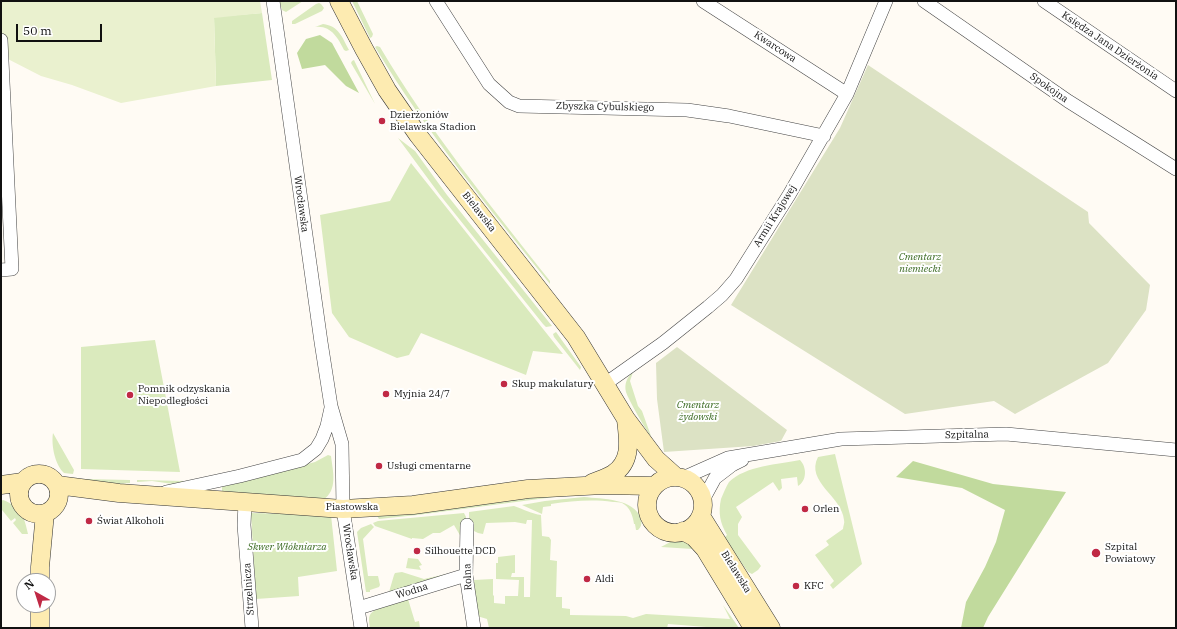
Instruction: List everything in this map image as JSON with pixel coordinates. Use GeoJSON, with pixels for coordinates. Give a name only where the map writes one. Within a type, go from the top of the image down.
{"type":"FeatureCollection","features":[{"type":"Feature","properties":{"kind":"main road","name":"Bielawska"},"geometry":{"type":"LineString","coordinates":[[339,1],[364,49],[400,109],[418,135],[576,337],[626,419],[656,459],[679,477]]}},
{"type":"Feature","properties":{"kind":"main road","name":"Bielawska"},"geometry":{"type":"LineString","coordinates":[[626,419],[656,485]]}},
{"type":"Feature","properties":{"kind":"main road"},"geometry":{"type":"LineString","coordinates":[[583,486],[613,474],[623,464],[628,449],[626,419]]}},
{"type":"Feature","properties":{"kind":"main road"},"geometry":{"type":"LineString","coordinates":[[1,497],[32,508],[51,510],[58,493],[50,477],[42,474],[32,475],[23,482],[20,487],[32,508],[40,573]]}},
{"type":"Feature","properties":{"kind":"main road"},"geometry":{"type":"LineString","coordinates":[[679,477],[690,481],[696,486],[701,493],[702,508],[694,525],[676,533],[668,532],[654,523],[648,509],[648,501],[650,493],[656,485],[667,478],[679,477]]}},
{"type":"Feature","properties":{"kind":"main road"},"geometry":{"type":"LineString","coordinates":[[1,485],[23,482]]}},
{"type":"Feature","properties":{"kind":"main road","name":"Piastowska"},"geometry":{"type":"LineString","coordinates":[[58,493],[119,493],[344,509],[413,505],[528,489],[603,485],[656,485]]}},
{"type":"Feature","properties":{"kind":"main road","name":"Piastowska"},"geometry":{"type":"LineString","coordinates":[[583,486],[629,496],[648,509]]}},
{"type":"Feature","properties":{"kind":"main road","name":"Bielawska"},"geometry":{"type":"LineString","coordinates":[[702,508],[771,628]]}},
{"type":"Feature","properties":{"kind":"main road","name":"Bielawska"},"geometry":{"type":"LineString","coordinates":[[683,531],[694,537],[705,549],[753,628]]}},
{"type":"Feature","properties":{"kind":"main road"},"geometry":{"type":"LineString","coordinates":[[40,613],[40,628]]}},
{"type":"Feature","properties":{"kind":"street","name":"Wrocławska"},"geometry":{"type":"LineString","coordinates":[[273,1],[302,212],[331,406],[342,444],[344,509],[361,628]]}},
{"type":"Feature","properties":{"kind":"street","name":"Zbyszka Cybulskiego"},"geometry":{"type":"LineString","coordinates":[[436,1],[489,84],[508,102],[519,106],[688,110],[730,116],[824,136]]}},
{"type":"Feature","properties":{"kind":"street","name":"Kwarcowa"},"geometry":{"type":"LineString","coordinates":[[703,1],[847,94]]}},
{"type":"Feature","properties":{"kind":"street","name":"Armii Krajowej"},"geometry":{"type":"LineString","coordinates":[[605,384],[663,343],[722,295],[736,278],[824,136],[847,94],[886,1]]}},
{"type":"Feature","properties":{"kind":"street","name":"Spokojna"},"geometry":{"type":"LineString","coordinates":[[924,1],[1068,101],[1176,170]]}},
{"type":"Feature","properties":{"kind":"street","name":"Księdza Jana Dzierżonia"},"geometry":{"type":"LineString","coordinates":[[1044,1],[1176,91]]}},
{"type":"Feature","properties":{"kind":"street"},"geometry":{"type":"LineString","coordinates":[[1,40],[12,269],[1,270]]}},
{"type":"Feature","properties":{"kind":"street","name":"Wrocławska"},"geometry":{"type":"LineString","coordinates":[[148,495],[240,476],[302,460],[316,449],[322,439],[327,426],[331,406]]}},
{"type":"Feature","properties":{"kind":"street","name":"Szpitalna"},"geometry":{"type":"LineString","coordinates":[[679,477],[728,458],[841,439],[1006,434],[1176,450]]}},
{"type":"Feature","properties":{"kind":"street","name":"Szpitalna"},"geometry":{"type":"LineString","coordinates":[[702,508],[715,478],[732,464],[758,454]]}},
{"type":"Feature","properties":{"kind":"street","name":"Strzelnicza"},"geometry":{"type":"LineString","coordinates":[[245,503],[244,525],[252,628]]}},
{"type":"Feature","properties":{"kind":"street","name":"Rolna"},"geometry":{"type":"LineString","coordinates":[[467,525],[466,575],[474,628]]}},
{"type":"Feature","properties":{"kind":"street","name":"Wodna"},"geometry":{"type":"LineString","coordinates":[[358,606],[365,606],[466,575]]}},
{"type":"Feature","properties":{"kind":"green space"},"geometry":{"type":"Polygon","coordinates":[[[1,1],[260,1],[262,13],[214,18],[216,86],[121,103],[72,85],[41,76],[2,56],[1,1]]]}},
{"type":"Feature","properties":{"kind":"green space"},"geometry":{"type":"Polygon","coordinates":[[[279,1],[303,1],[286,12],[282,10],[279,1]]]}},
{"type":"Feature","properties":{"kind":"green space"},"geometry":{"type":"Polygon","coordinates":[[[352,1],[357,1],[373,34],[372,37],[370,38],[352,1]]]}},
{"type":"Feature","properties":{"kind":"green space"},"geometry":{"type":"Polygon","coordinates":[[[319,3],[324,8],[322,11],[292,24],[292,21],[319,3]]]}},
{"type":"Feature","properties":{"kind":"green space"},"geometry":{"type":"Polygon","coordinates":[[[262,13],[272,80],[216,86],[214,17],[262,13]]]}},
{"type":"Feature","properties":{"kind":"green space"},"geometry":{"type":"Polygon","coordinates":[[[323,24],[333,27],[339,33],[349,50],[344,50],[330,30],[315,27],[323,24]]]}},
{"type":"Feature","properties":{"kind":"green space"},"geometry":{"type":"Polygon","coordinates":[[[320,35],[332,43],[359,93],[346,86],[325,65],[302,69],[297,53],[306,39],[320,35]]]}},
{"type":"Feature","properties":{"kind":"green space"},"geometry":{"type":"Polygon","coordinates":[[[375,47],[380,47],[419,108],[461,167],[550,281],[550,284],[481,198],[415,109],[375,47]]]}},
{"type":"Feature","properties":{"kind":"green space"},"geometry":{"type":"Polygon","coordinates":[[[354,60],[375,104],[351,63],[354,60]]]}},
{"type":"Feature","properties":{"kind":"green space","name":"Cmentarz niemiecki"},"geometry":{"type":"Polygon","coordinates":[[[868,65],[1088,212],[1089,223],[1150,285],[1146,310],[1108,363],[1015,414],[994,401],[905,414],[731,305],[840,128],[868,65]]]}},
{"type":"Feature","properties":{"kind":"green space"},"geometry":{"type":"Polygon","coordinates":[[[398,138],[415,151],[447,195],[552,326],[546,327],[543,324],[440,195],[398,138]]]}},
{"type":"Feature","properties":{"kind":"green space"},"geometry":{"type":"Polygon","coordinates":[[[411,163],[563,354],[533,351],[526,375],[421,333],[409,355],[397,358],[349,337],[332,313],[320,215],[390,201],[411,163]]]}},
{"type":"Feature","properties":{"kind":"green space"},"geometry":{"type":"Polygon","coordinates":[[[556,332],[581,367],[580,370],[554,337],[553,334],[556,332]]]}},
{"type":"Feature","properties":{"kind":"green space"},"geometry":{"type":"Polygon","coordinates":[[[155,340],[180,472],[81,469],[81,347],[155,340]]]}},
{"type":"Feature","properties":{"kind":"green space","name":"Cmentarz żydowski"},"geometry":{"type":"Polygon","coordinates":[[[677,347],[787,430],[781,441],[753,446],[664,452],[657,399],[656,363],[677,347]]]}},
{"type":"Feature","properties":{"kind":"green space"},"geometry":{"type":"Polygon","coordinates":[[[633,372],[630,381],[638,406],[642,411],[651,436],[626,392],[626,381],[633,372]]]}},
{"type":"Feature","properties":{"kind":"green space"},"geometry":{"type":"Polygon","coordinates":[[[53,433],[74,470],[73,474],[64,473],[58,465],[53,449],[53,433]]]}},
{"type":"Feature","properties":{"kind":"green space"},"geometry":{"type":"Polygon","coordinates":[[[835,454],[862,564],[833,589],[830,585],[834,581],[815,555],[829,545],[826,541],[843,529],[844,521],[842,511],[820,482],[816,474],[815,466],[818,457],[835,454]]]}},
{"type":"Feature","properties":{"kind":"green space"},"geometry":{"type":"Polygon","coordinates":[[[328,455],[331,456],[333,486],[328,496],[323,500],[222,494],[222,487],[315,462],[328,455]]]}},
{"type":"Feature","properties":{"kind":"green space"},"geometry":{"type":"Polygon","coordinates":[[[800,460],[805,470],[801,484],[798,486],[797,477],[781,479],[782,488],[779,491],[773,482],[736,507],[742,517],[738,524],[738,535],[761,566],[752,574],[748,572],[724,538],[727,535],[721,522],[721,499],[729,482],[744,472],[763,466],[800,460]]]}},
{"type":"Feature","properties":{"kind":"green space"},"geometry":{"type":"Polygon","coordinates":[[[913,461],[993,484],[1066,492],[988,617],[983,628],[961,628],[966,602],[985,567],[996,542],[1005,510],[962,488],[896,477],[913,461]]]}},
{"type":"Feature","properties":{"kind":"green space"},"geometry":{"type":"Polygon","coordinates":[[[203,479],[173,484],[152,481],[137,482],[137,480],[185,481],[203,479]]]}},
{"type":"Feature","properties":{"kind":"green space"},"geometry":{"type":"Polygon","coordinates":[[[83,480],[130,480],[130,483],[118,484],[83,480]]]}},
{"type":"Feature","properties":{"kind":"green space"},"geometry":{"type":"Polygon","coordinates":[[[577,494],[379,519],[376,514],[501,498],[577,494]]]}},
{"type":"Feature","properties":{"kind":"green space"},"geometry":{"type":"Polygon","coordinates":[[[584,497],[608,499],[625,503],[637,512],[641,519],[641,527],[636,530],[631,512],[620,502],[574,501],[551,504],[551,506],[543,507],[542,514],[522,505],[584,497]]]}},
{"type":"Feature","properties":{"kind":"green space"},"geometry":{"type":"Polygon","coordinates":[[[3,500],[14,506],[21,513],[28,534],[22,534],[13,523],[16,520],[15,518],[11,521],[2,510],[1,501],[3,500]]]}},
{"type":"Feature","properties":{"kind":"green space"},"geometry":{"type":"Polygon","coordinates":[[[514,506],[531,513],[541,515],[542,536],[549,537],[551,540],[550,560],[557,561],[556,597],[562,597],[562,608],[570,609],[570,615],[626,616],[633,618],[646,614],[730,619],[723,605],[739,628],[668,624],[667,628],[489,628],[487,619],[477,616],[474,580],[493,579],[494,603],[505,604],[505,596],[518,596],[519,580],[496,579],[496,563],[498,563],[498,557],[515,555],[515,573],[512,573],[511,577],[524,577],[524,597],[530,597],[532,520],[527,520],[526,524],[515,522],[486,523],[483,534],[474,531],[474,523],[469,522],[469,512],[514,506]]]}},
{"type":"Feature","properties":{"kind":"green space","name":"Skwer Włókniarza"},"geometry":{"type":"Polygon","coordinates":[[[251,513],[331,515],[337,571],[298,577],[299,596],[256,599],[251,513]]]}},
{"type":"Feature","properties":{"kind":"green space"},"geometry":{"type":"Polygon","coordinates":[[[464,513],[466,517],[464,539],[461,537],[454,525],[440,533],[433,533],[423,539],[412,539],[375,526],[373,523],[378,521],[464,513]]]}},
{"type":"Feature","properties":{"kind":"green space"},"geometry":{"type":"Polygon","coordinates":[[[371,524],[374,527],[363,539],[368,576],[378,576],[380,585],[379,587],[370,590],[370,592],[366,592],[357,532],[361,528],[371,524]]]}},
{"type":"Feature","properties":{"kind":"green space"},"geometry":{"type":"Polygon","coordinates":[[[674,540],[687,540],[693,549],[661,547],[674,540]]]}},
{"type":"Feature","properties":{"kind":"green space"},"geometry":{"type":"Polygon","coordinates":[[[408,558],[418,559],[422,565],[419,566],[421,570],[406,568],[408,558]]]}},
{"type":"Feature","properties":{"kind":"green space"},"geometry":{"type":"Polygon","coordinates":[[[402,572],[424,579],[451,573],[389,592],[395,573],[402,572]]]}},
{"type":"Feature","properties":{"kind":"green space"},"geometry":{"type":"Polygon","coordinates":[[[408,599],[415,622],[419,621],[420,628],[370,628],[369,618],[372,612],[408,599]]]}},
{"type":"Feature","properties":{"kind":"place","name":"Dzierżoniów Bielawska Stadion"},"geometry":{"type":"Point","coordinates":[382,121]}},
{"type":"Feature","properties":{"kind":"place","name":"Skup makulatury"},"geometry":{"type":"Point","coordinates":[504,384]}},
{"type":"Feature","properties":{"kind":"place","name":"Myjnia 24/7"},"geometry":{"type":"Point","coordinates":[386,394]}},
{"type":"Feature","properties":{"kind":"place","name":"Pomnik odzyskania Niepodległości"},"geometry":{"type":"Point","coordinates":[130,395]}},
{"type":"Feature","properties":{"kind":"place","name":"Usługi cmentarne"},"geometry":{"type":"Point","coordinates":[379,466]}},
{"type":"Feature","properties":{"kind":"place","name":"Orlen"},"geometry":{"type":"Point","coordinates":[805,509]}},
{"type":"Feature","properties":{"kind":"place","name":"Świat Alkoholi"},"geometry":{"type":"Point","coordinates":[89,521]}},
{"type":"Feature","properties":{"kind":"place","name":"Silhouette DCD"},"geometry":{"type":"Point","coordinates":[417,551]}},
{"type":"Feature","properties":{"kind":"place","name":"Szpital Powiatowy"},"geometry":{"type":"Point","coordinates":[1096,553]}},
{"type":"Feature","properties":{"kind":"place","name":"Aldi"},"geometry":{"type":"Point","coordinates":[587,579]}},
{"type":"Feature","properties":{"kind":"place","name":"KFC"},"geometry":{"type":"Point","coordinates":[796,586]}}]}
